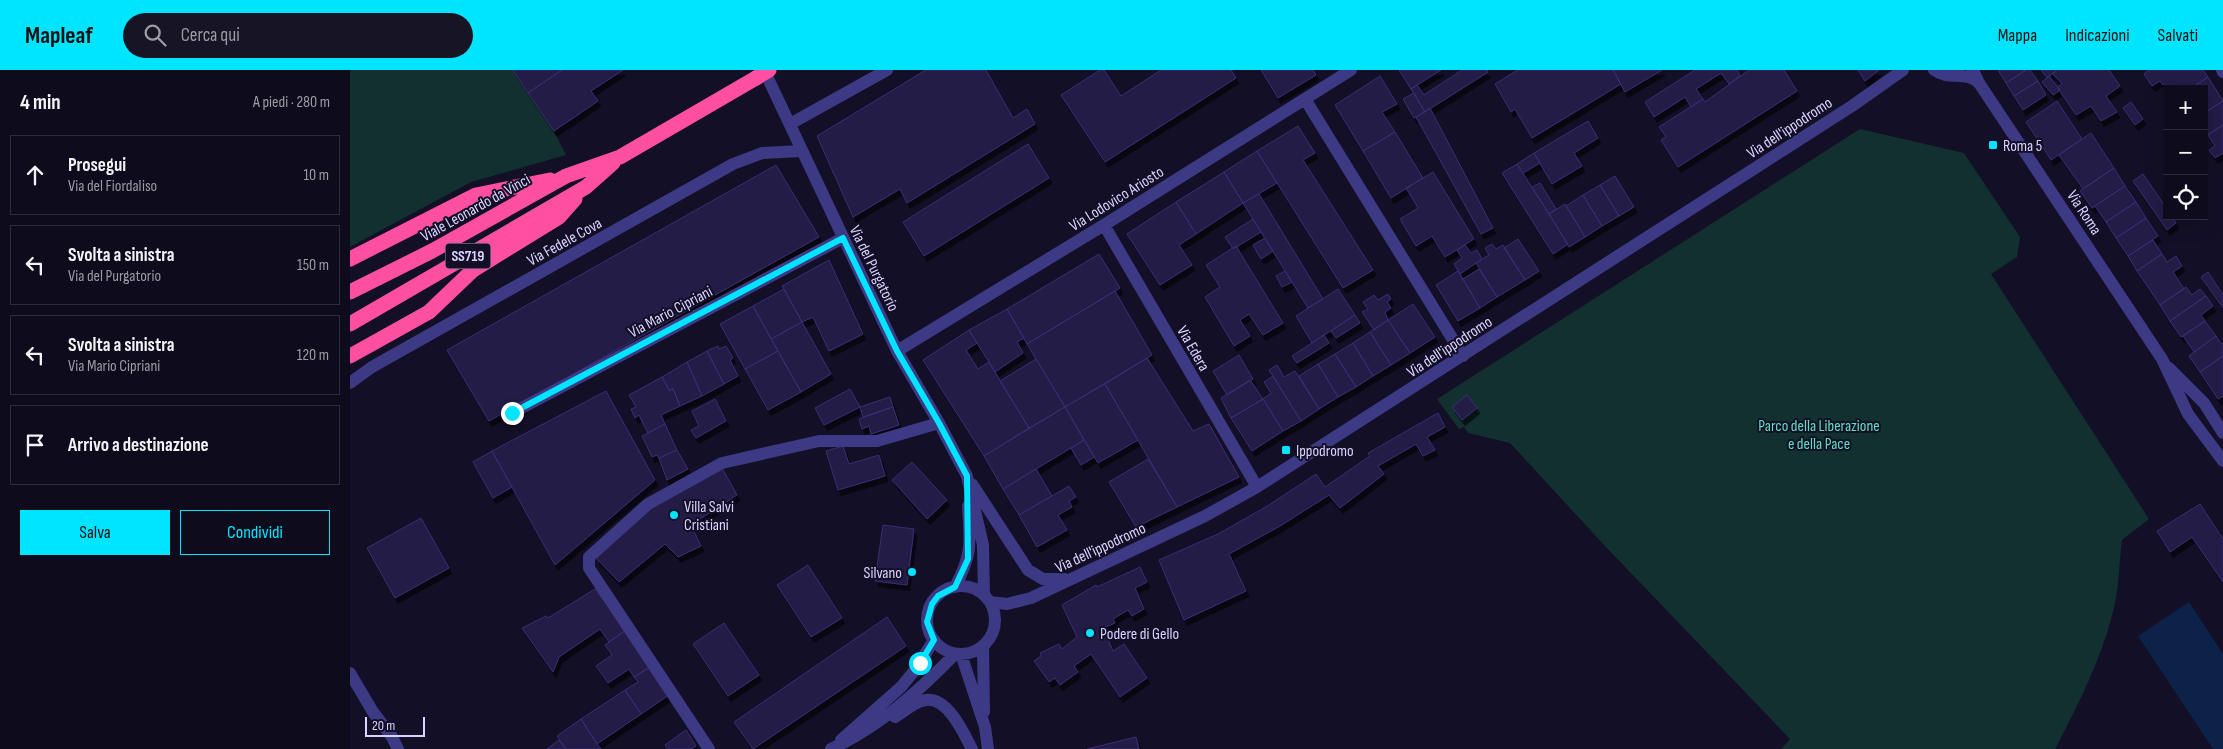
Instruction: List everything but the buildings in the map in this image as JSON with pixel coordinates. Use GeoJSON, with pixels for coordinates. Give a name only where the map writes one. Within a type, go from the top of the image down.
{"type":"FeatureCollection","features":[{"type":"Feature","properties":{"kind":"highway","name":"Viale Leonardo da Vinci"},"geometry":{"type":"LineString","coordinates":[[350,324],[586,187],[620,157],[763,73]]}},
{"type":"Feature","properties":{"kind":"highway","name":"Viale Leonardo da Vinci"},"geometry":{"type":"LineString","coordinates":[[350,292],[432,251],[566,176],[620,157]]}},
{"type":"Feature","properties":{"kind":"highway"},"geometry":{"type":"LineString","coordinates":[[350,259],[476,195],[566,176]]}},
{"type":"Feature","properties":{"kind":"highway"},"geometry":{"type":"LineString","coordinates":[[350,356],[429,312],[473,270],[559,217],[586,187]]}},
{"type":"Feature","properties":{"kind":"street"},"geometry":{"type":"LineString","coordinates":[[790,124],[887,70]]}},
{"type":"Feature","properties":{"kind":"street","name":"Via Lodovico Ariosto"},"geometry":{"type":"LineString","coordinates":[[897,351],[1104,225],[1351,70]]}},
{"type":"Feature","properties":{"kind":"street","name":"Via dell'ippodromo"},"geometry":{"type":"LineString","coordinates":[[987,598],[1007,604],[1024,600],[1205,516],[1257,487],[1844,112],[1903,70]]}},
{"type":"Feature","properties":{"kind":"street"},"geometry":{"type":"LineString","coordinates":[[1934,70],[1944,75],[1959,72],[1971,76],[1980,83]]}},
{"type":"Feature","properties":{"kind":"street","name":"Via Roma"},"geometry":{"type":"LineString","coordinates":[[1973,70],[2162,359],[2188,414],[2223,461]]}},
{"type":"Feature","properties":{"kind":"street","name":"Via del Purgatorio"},"geometry":{"type":"LineString","coordinates":[[763,73],[790,124],[897,351],[967,476],[983,545],[987,598],[995,620],[994,630],[983,646]]}},
{"type":"Feature","properties":{"kind":"street"},"geometry":{"type":"LineString","coordinates":[[1305,98],[1463,356]]}},
{"type":"Feature","properties":{"kind":"street","name":"Via Fedele Cova"},"geometry":{"type":"LineString","coordinates":[[350,383],[372,367],[733,164],[762,153],[802,151]]}},
{"type":"Feature","properties":{"kind":"street","name":"Via Edera"},"geometry":{"type":"LineString","coordinates":[[1104,225],[1257,487]]}},
{"type":"Feature","properties":{"kind":"street","name":"Via Mario Cipriani"},"geometry":{"type":"LineString","coordinates":[[512,413],[843,238]]}},
{"type":"Feature","properties":{"kind":"street","name":"Via Roma"},"geometry":{"type":"LineString","coordinates":[[2162,359],[2204,403],[2223,433]]}},
{"type":"Feature","properties":{"kind":"street"},"geometry":{"type":"LineString","coordinates":[[709,749],[590,568],[589,557],[648,504],[722,464],[819,441],[877,441],[939,423]]}},
{"type":"Feature","properties":{"kind":"street"},"geometry":{"type":"LineString","coordinates":[[967,476],[1028,570],[1044,579],[1070,579]]}},
{"type":"Feature","properties":{"kind":"street","name":"Via del Purgatorio"},"geometry":{"type":"LineString","coordinates":[[955,587],[964,569],[970,550],[967,476]]}},
{"type":"Feature","properties":{"kind":"street"},"geometry":{"type":"LineString","coordinates":[[987,598],[975,589],[965,586],[955,587],[938,596],[928,613],[927,622],[934,640],[947,651],[969,654],[983,646],[985,727],[988,749]]}},
{"type":"Feature","properties":{"kind":"street"},"geometry":{"type":"LineString","coordinates":[[831,749],[902,688],[934,640]]}},
{"type":"Feature","properties":{"kind":"street"},"geometry":{"type":"LineString","coordinates":[[877,724],[958,654]]}},
{"type":"Feature","properties":{"kind":"street"},"geometry":{"type":"LineString","coordinates":[[958,654],[985,727]]}},
{"type":"Feature","properties":{"kind":"street"},"geometry":{"type":"LineString","coordinates":[[350,673],[373,712],[392,737],[405,749]]}},
{"type":"Feature","properties":{"kind":"street"},"geometry":{"type":"LineString","coordinates":[[831,749],[928,699],[934,700],[946,709],[957,722],[972,749]]}},
{"type":"Feature","properties":{"kind":"street"},"geometry":{"type":"LineString","coordinates":[[392,737],[398,749]]}},
{"type":"Feature","properties":{"kind":"green space"},"geometry":{"type":"Polygon","coordinates":[[[350,70],[513,70],[554,131],[566,155],[471,182],[350,247],[350,70]]]}},
{"type":"Feature","properties":{"kind":"green space","name":"Parco della Liberazione e della Pace"},"geometry":{"type":"Polygon","coordinates":[[[1860,129],[1964,153],[2020,237],[2017,257],[1991,274],[2149,519],[2122,540],[2117,595],[2108,630],[2088,682],[2055,749],[1781,749],[1790,739],[1604,545],[1510,443],[1468,433],[1464,427],[1459,429],[1437,399],[1860,129]]]}},
{"type":"Feature","properties":{"kind":"water"},"geometry":{"type":"Polygon","coordinates":[[[2189,602],[2223,654],[2223,749],[2213,749],[2138,636],[2189,602]]]}},
{"type":"Feature","properties":{"kind":"place","name":"Roma 5"},"geometry":{"type":"Point","coordinates":[1993,145]}},
{"type":"Feature","properties":{"kind":"place","name":"Ippodromo"},"geometry":{"type":"Point","coordinates":[1286,450]}},
{"type":"Feature","properties":{"kind":"place","name":"Villa Salvi Cristiani"},"geometry":{"type":"Point","coordinates":[674,515]}},
{"type":"Feature","properties":{"kind":"place","name":"Silvano"},"geometry":{"type":"Point","coordinates":[912,572]}},
{"type":"Feature","properties":{"kind":"place","name":"Podere di Gello"},"geometry":{"type":"Point","coordinates":[1090,633]}},
{"type":"Feature","properties":{"kind":"route"},"geometry":{"type":"LineString","coordinates":[[512,413],[843,238],[897,351],[967,476],[970,550],[968,559],[955,587],[946,590],[932,604],[927,622],[934,640],[920,663]]}}]}
